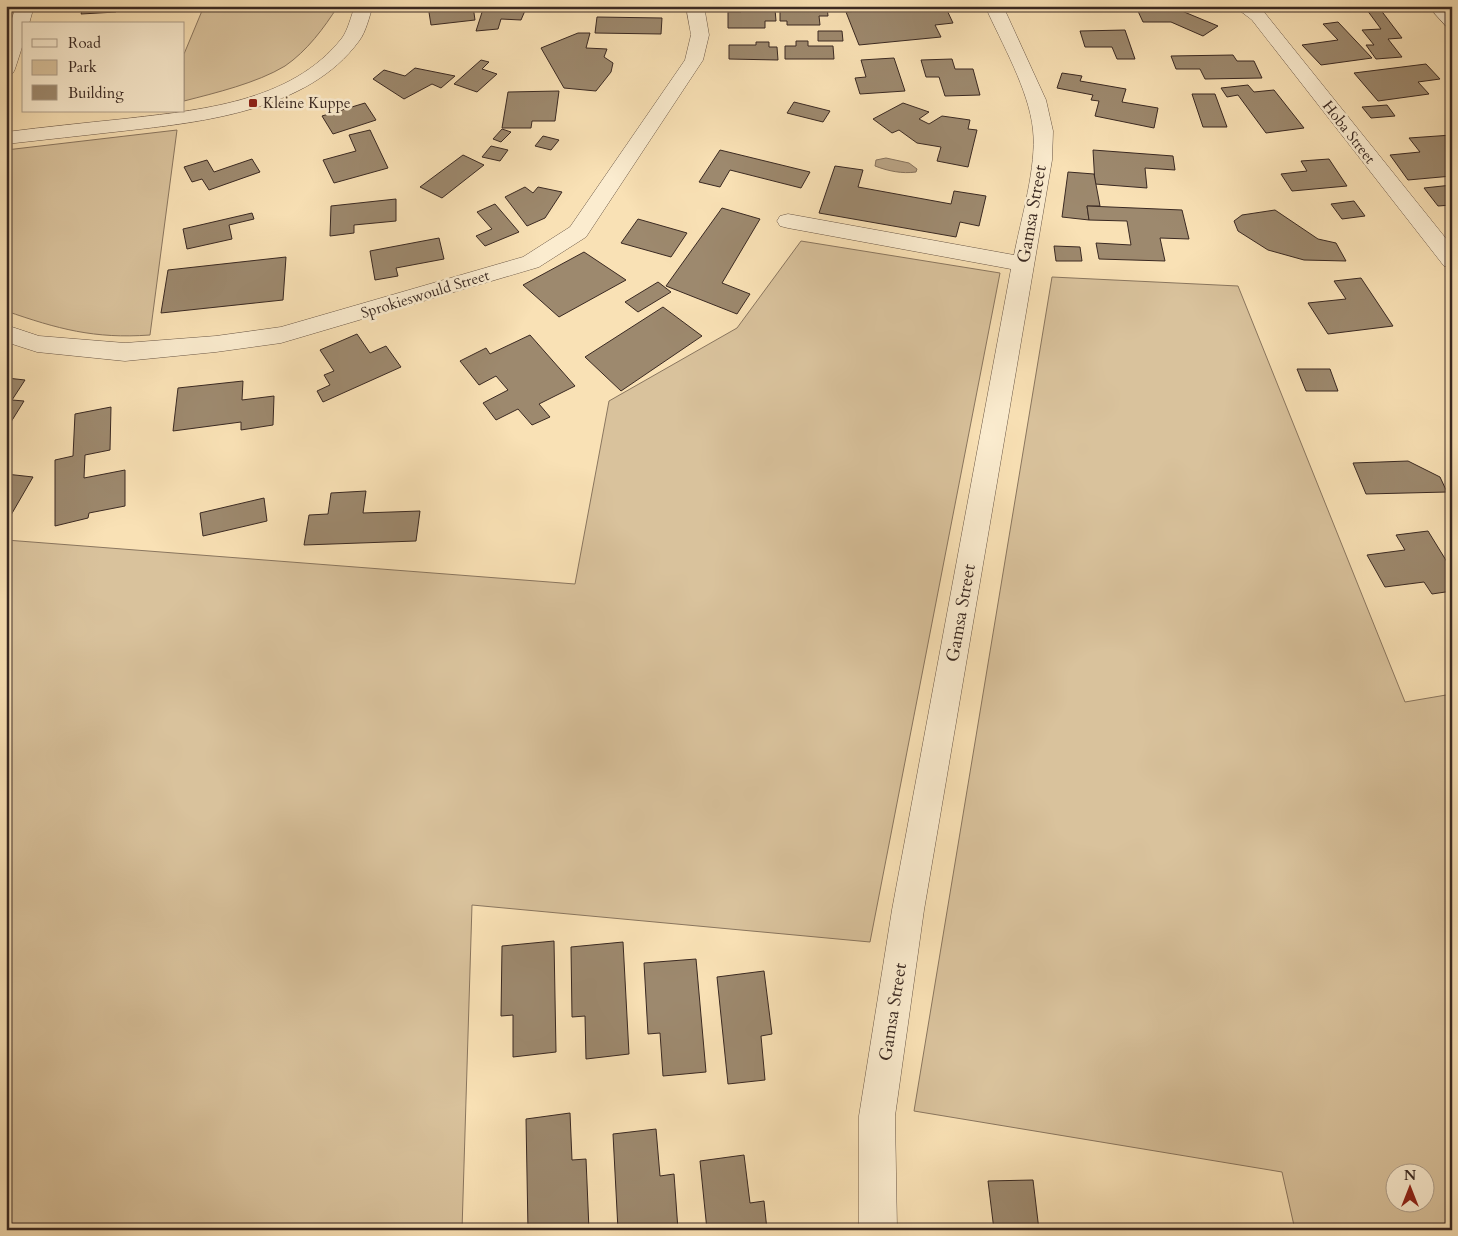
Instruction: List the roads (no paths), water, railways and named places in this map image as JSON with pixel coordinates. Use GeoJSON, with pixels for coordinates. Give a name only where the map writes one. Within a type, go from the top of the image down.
{"type":"FeatureCollection","features":[{"type":"Feature","properties":{"kind":"street"},"geometry":{"type":"LineString","coordinates":[[6,68],[25,6]]}},
{"type":"Feature","properties":{"kind":"street"},"geometry":{"type":"LineString","coordinates":[[6,138],[201,116],[253,102],[297,84],[326,63],[351,39],[364,6]]}},
{"type":"Feature","properties":{"kind":"street","name":"Sprokieswould Street"},"geometry":{"type":"LineString","coordinates":[[6,333],[37,344],[125,352],[216,344],[281,335],[531,262],[578,232],[694,60],[700,35],[695,6]]}},
{"type":"Feature","properties":{"kind":"street","name":"Gamsa Street"},"geometry":{"type":"LineString","coordinates":[[878,1230],[877,1116],[908,910],[1042,160],[1043,131],[1036,100],[994,6]]}},
{"type":"Feature","properties":{"kind":"street","name":"Hoba Street"},"geometry":{"type":"LineString","coordinates":[[1243,6],[1258,16],[1452,261]]}},
{"type":"Feature","properties":{"kind":"street"},"geometry":{"type":"LineString","coordinates":[[1437,6],[1452,22]]}},
{"type":"Feature","properties":{"kind":"street"},"geometry":{"type":"LineString","coordinates":[[788,221],[1024,264]]}},
{"type":"Feature","properties":{"kind":"place","name":"Kleine Kuppe"},"geometry":{"type":"Point","coordinates":[253,103]}}]}
